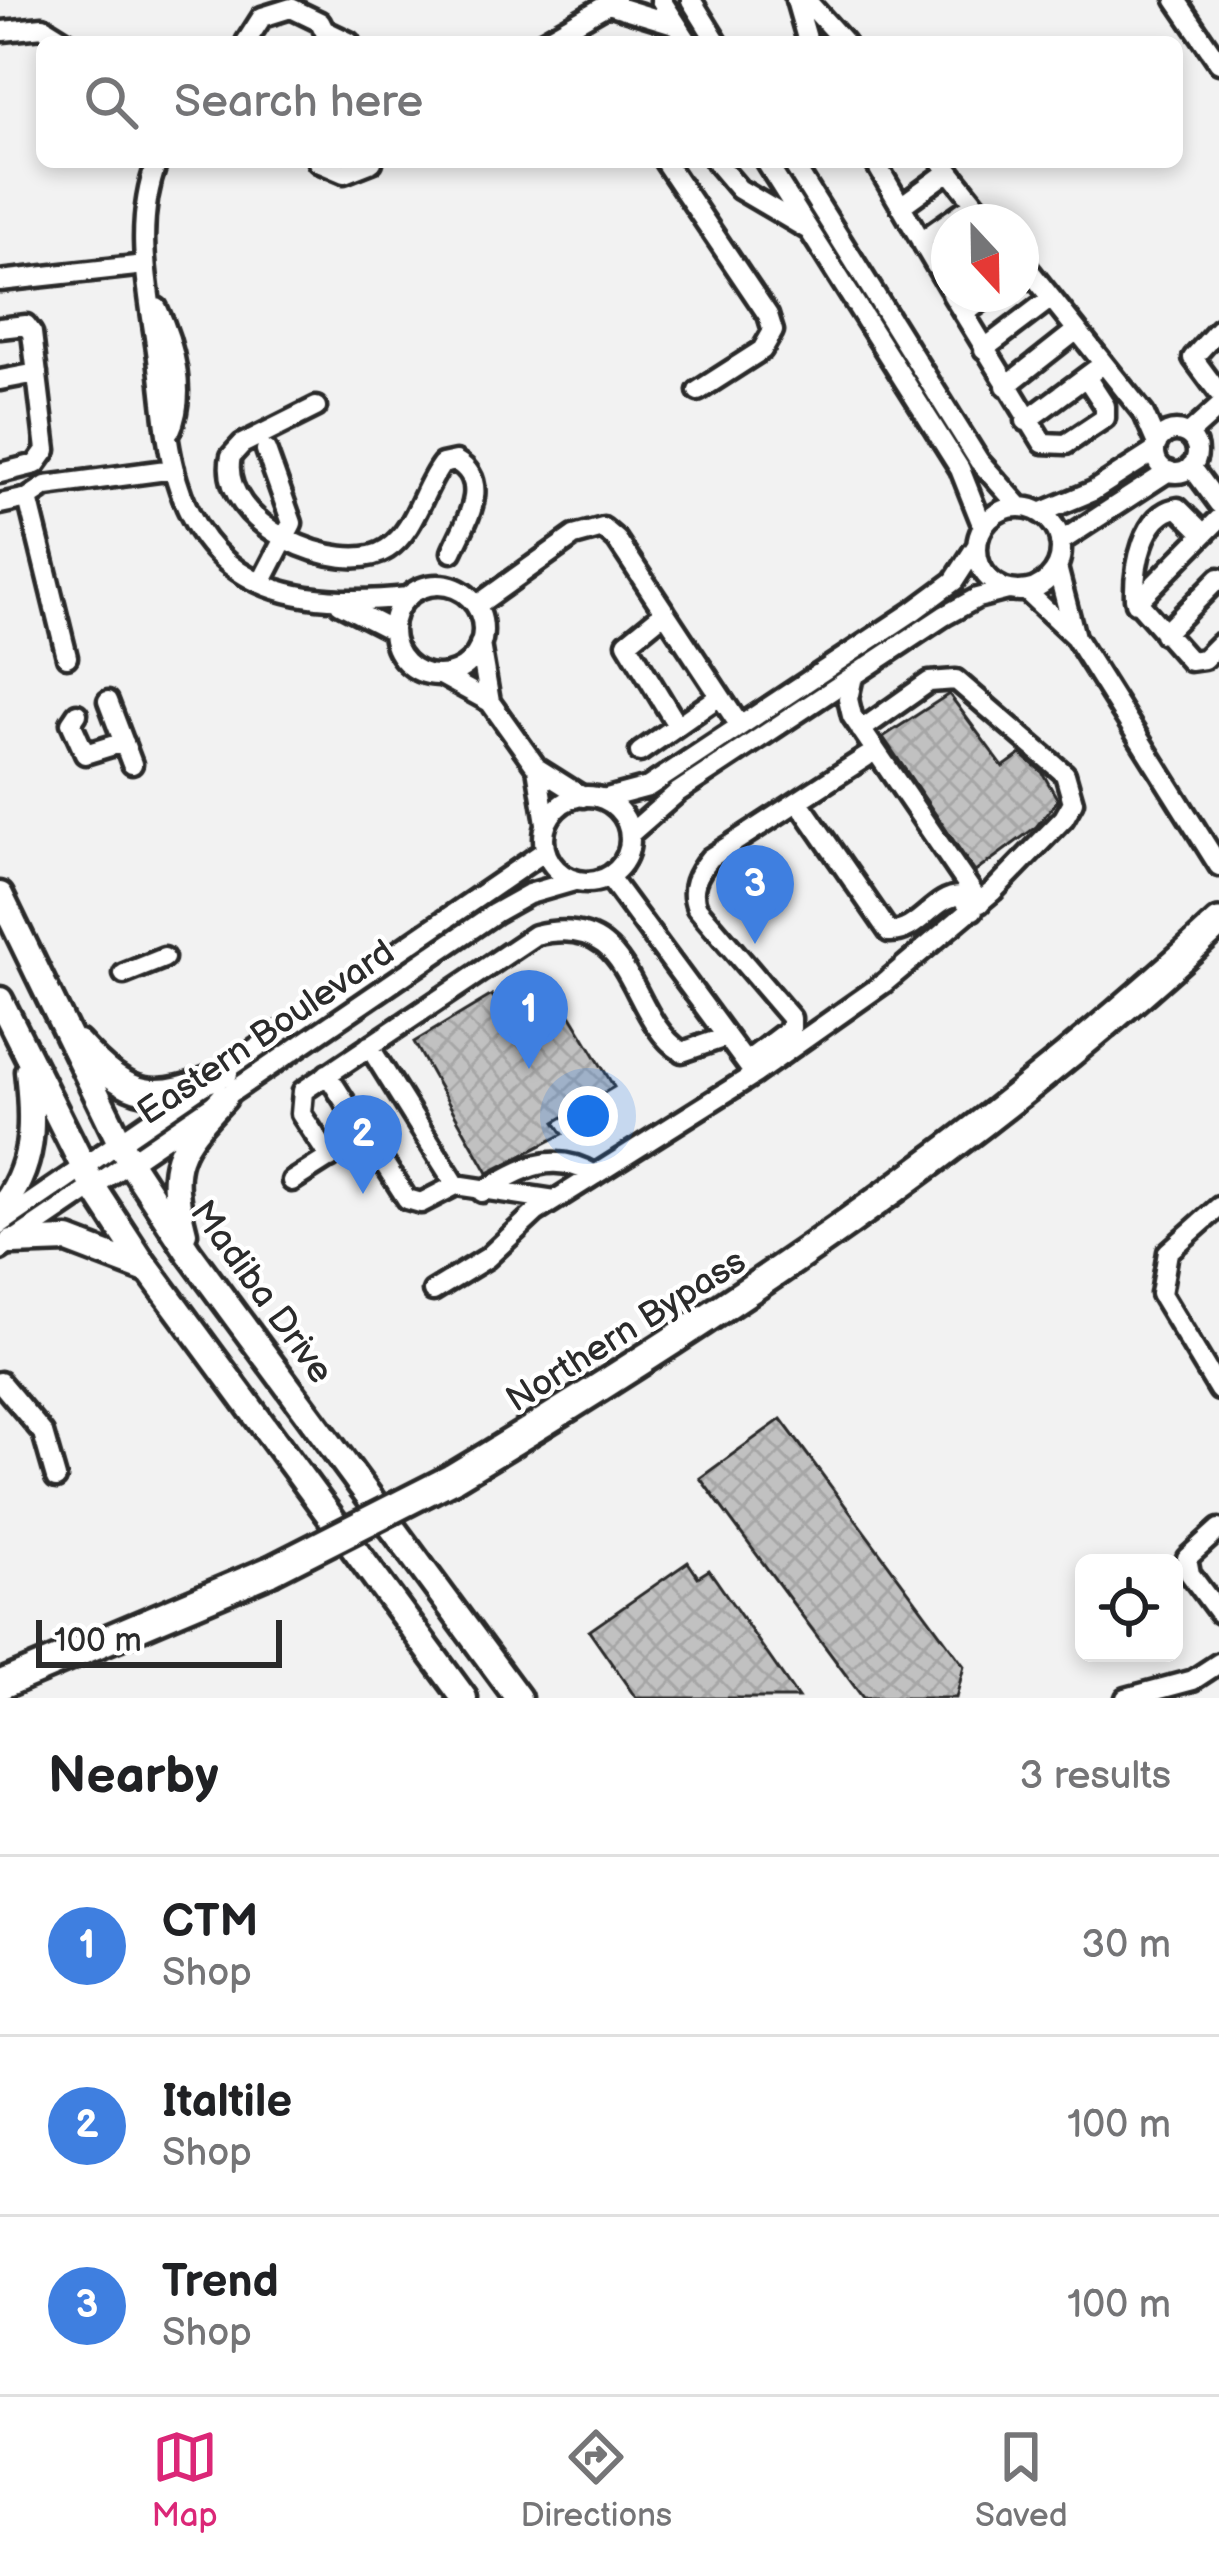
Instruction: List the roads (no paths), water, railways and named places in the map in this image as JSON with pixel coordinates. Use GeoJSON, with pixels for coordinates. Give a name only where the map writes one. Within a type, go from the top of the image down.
{"type":"FeatureCollection","features":[{"type":"Feature","properties":{"kind":"highway","name":"Northern Bypass"},"geometry":{"type":"LineString","coordinates":[[0,1684],[270,1571],[452,1479],[819,1248],[1012,1100],[1219,923]]}},
{"type":"Feature","properties":{"kind":"main road","name":"Madiba Drive"},"geometry":{"type":"LineString","coordinates":[[0,896],[124,1153],[188,1253],[518,1698]]}},
{"type":"Feature","properties":{"kind":"main road"},"geometry":{"type":"LineString","coordinates":[[0,1000],[88,1178],[149,1271],[464,1698]]}},
{"type":"Feature","properties":{"kind":"main road"},"geometry":{"type":"LineString","coordinates":[[54,1014],[111,1078],[136,1091],[224,1086]]}},
{"type":"Feature","properties":{"kind":"main road"},"geometry":{"type":"LineString","coordinates":[[0,1210],[21,1180],[32,1142],[26,1056]]}},
{"type":"Feature","properties":{"kind":"main road"},"geometry":{"type":"LineString","coordinates":[[188,1253],[175,1195],[174,1165],[224,1086]]}},
{"type":"Feature","properties":{"kind":"main road"},"geometry":{"type":"LineString","coordinates":[[4,1239],[68,1240],[149,1271]]}},
{"type":"Feature","properties":{"kind":"street"},"geometry":{"type":"LineString","coordinates":[[662,0],[682,33]]}},
{"type":"Feature","properties":{"kind":"street"},"geometry":{"type":"LineString","coordinates":[[691,0],[713,36]]}},
{"type":"Feature","properties":{"kind":"street"},"geometry":{"type":"LineString","coordinates":[[796,0],[806,36]]}},
{"type":"Feature","properties":{"kind":"street"},"geometry":{"type":"LineString","coordinates":[[806,0],[839,36]]}},
{"type":"Feature","properties":{"kind":"street"},"geometry":{"type":"LineString","coordinates":[[1176,0],[1219,63]]}},
{"type":"Feature","properties":{"kind":"street"},"geometry":{"type":"LineString","coordinates":[[552,36],[611,1],[682,33]]}},
{"type":"Feature","properties":{"kind":"street"},"geometry":{"type":"LineString","coordinates":[[248,36],[273,5],[300,5],[328,36]]}},
{"type":"Feature","properties":{"kind":"street"},"geometry":{"type":"LineString","coordinates":[[3,31],[44,27],[58,36]]}},
{"type":"Feature","properties":{"kind":"street"},"geometry":{"type":"LineString","coordinates":[[155,168],[142,220],[148,287],[174,469],[206,536],[235,567],[261,584],[309,601],[340,604],[408,597],[442,585],[456,589],[476,606],[483,623],[480,644],[490,701],[537,768],[545,851],[551,864],[574,881]]}},
{"type":"Feature","properties":{"kind":"street"},"geometry":{"type":"LineString","coordinates":[[668,168],[768,315],[773,331],[762,350],[698,391]]}},
{"type":"Feature","properties":{"kind":"street"},"geometry":{"type":"LineString","coordinates":[[721,168],[739,189],[811,232]]}},
{"type":"Feature","properties":{"kind":"street"},"geometry":{"type":"LineString","coordinates":[[770,168],[960,469],[983,527]]}},
{"type":"Feature","properties":{"kind":"street"},"geometry":{"type":"LineString","coordinates":[[796,168],[979,461],[1019,507]]}},
{"type":"Feature","properties":{"kind":"street"},"geometry":{"type":"LineString","coordinates":[[885,168],[931,257]]}},
{"type":"Feature","properties":{"kind":"street"},"geometry":{"type":"LineString","coordinates":[[901,206],[944,168]]}},
{"type":"Feature","properties":{"kind":"street"},"geometry":{"type":"LineString","coordinates":[[921,241],[975,203],[948,168]]}},
{"type":"Feature","properties":{"kind":"street"},"geometry":{"type":"LineString","coordinates":[[0,281],[146,265]]}},
{"type":"Feature","properties":{"kind":"street"},"geometry":{"type":"LineString","coordinates":[[1039,284],[1168,440],[1197,451],[1190,466]]}},
{"type":"Feature","properties":{"kind":"street"},"geometry":{"type":"LineString","coordinates":[[984,349],[1051,298]]}},
{"type":"Feature","properties":{"kind":"street"},"geometry":{"type":"LineString","coordinates":[[967,312],[1038,439],[1059,445],[1105,418],[1105,406],[1085,377]]}},
{"type":"Feature","properties":{"kind":"street"},"geometry":{"type":"LineString","coordinates":[[0,328],[30,328],[45,455],[30,467],[0,473]]}},
{"type":"Feature","properties":{"kind":"street"},"geometry":{"type":"LineString","coordinates":[[1219,329],[1193,354],[1212,370],[1219,393]]}},
{"type":"Feature","properties":{"kind":"street"},"geometry":{"type":"LineString","coordinates":[[1006,386],[1077,330]]}},
{"type":"Feature","properties":{"kind":"street"},"geometry":{"type":"LineString","coordinates":[[1026,421],[1104,363]]}},
{"type":"Feature","properties":{"kind":"street"},"geometry":{"type":"LineString","coordinates":[[0,380],[37,373]]}},
{"type":"Feature","properties":{"kind":"street"},"geometry":{"type":"LineString","coordinates":[[316,407],[242,444],[229,460],[244,509],[285,540],[351,556],[381,553],[406,530],[442,464],[456,461],[474,476],[477,490],[452,552]]}},
{"type":"Feature","properties":{"kind":"street"},"geometry":{"type":"LineString","coordinates":[[546,824],[564,802],[647,787],[946,589],[976,547],[983,527],[1005,509],[1040,513],[1093,491],[1219,407]]}},
{"type":"Feature","properties":{"kind":"street"},"geometry":{"type":"LineString","coordinates":[[1168,440],[1169,471]]}},
{"type":"Feature","properties":{"kind":"street"},"geometry":{"type":"LineString","coordinates":[[261,584],[285,540],[290,508],[266,450]]}},
{"type":"Feature","properties":{"kind":"street"},"geometry":{"type":"LineString","coordinates":[[1060,542],[1169,471],[1190,466]]}},
{"type":"Feature","properties":{"kind":"street"},"geometry":{"type":"LineString","coordinates":[[1190,466],[1219,504]]}},
{"type":"Feature","properties":{"kind":"street"},"geometry":{"type":"LineString","coordinates":[[0,504],[28,498],[46,486],[174,469]]}},
{"type":"Feature","properties":{"kind":"street"},"geometry":{"type":"LineString","coordinates":[[28,498],[67,657]]}},
{"type":"Feature","properties":{"kind":"street"},"geometry":{"type":"LineString","coordinates":[[1204,533],[1178,508],[1159,518],[1140,554],[1136,603],[1195,663],[1219,644]]}},
{"type":"Feature","properties":{"kind":"street"},"geometry":{"type":"LineString","coordinates":[[1040,513],[1060,542],[1057,567],[1075,637],[1219,866]]}},
{"type":"Feature","properties":{"kind":"street"},"geometry":{"type":"LineString","coordinates":[[1136,603],[1219,519]]}},
{"type":"Feature","properties":{"kind":"street"},"geometry":{"type":"LineString","coordinates":[[476,606],[574,536],[598,527],[617,540],[740,725]]}},
{"type":"Feature","properties":{"kind":"street"},"geometry":{"type":"LineString","coordinates":[[976,547],[981,569],[1017,590],[1075,637]]}},
{"type":"Feature","properties":{"kind":"street"},"geometry":{"type":"LineString","coordinates":[[630,834],[678,792],[962,604],[1039,586],[1057,567]]}},
{"type":"Feature","properties":{"kind":"street"},"geometry":{"type":"LineString","coordinates":[[1164,634],[1219,578]]}},
{"type":"Feature","properties":{"kind":"street"},"geometry":{"type":"LineString","coordinates":[[393,631],[408,597]]}},
{"type":"Feature","properties":{"kind":"street"},"geometry":{"type":"LineString","coordinates":[[340,604],[393,631],[403,658],[413,668],[441,675],[490,701]]}},
{"type":"Feature","properties":{"kind":"street"},"geometry":{"type":"LineString","coordinates":[[664,612],[627,643],[677,725]]}},
{"type":"Feature","properties":{"kind":"street"},"geometry":{"type":"LineString","coordinates":[[441,675],[468,664],[480,644]]}},
{"type":"Feature","properties":{"kind":"street"},"geometry":{"type":"LineString","coordinates":[[853,676],[848,698],[861,730],[976,906]]}},
{"type":"Feature","properties":{"kind":"street"},"geometry":{"type":"LineString","coordinates":[[433,1291],[487,1258],[555,1200],[750,1068],[853,1007],[976,906],[1064,818],[1074,794],[1065,774],[949,678],[929,682],[861,730]]}},
{"type":"Feature","properties":{"kind":"street"},"geometry":{"type":"LineString","coordinates":[[640,752],[720,696]]}},
{"type":"Feature","properties":{"kind":"street"},"geometry":{"type":"LineString","coordinates":[[108,701],[132,764]]}},
{"type":"Feature","properties":{"kind":"street"},"geometry":{"type":"LineString","coordinates":[[77,714],[71,723],[83,753],[124,742]]}},
{"type":"Feature","properties":{"kind":"street"},"geometry":{"type":"LineString","coordinates":[[750,1068],[791,1028],[791,1018],[697,908],[695,883],[710,858],[866,757]]}},
{"type":"Feature","properties":{"kind":"street"},"geometry":{"type":"LineString","coordinates":[[537,768],[622,813],[630,834],[626,859],[609,877],[750,1068]]}},
{"type":"Feature","properties":{"kind":"street"},"geometry":{"type":"LineString","coordinates":[[798,801],[889,932],[904,931],[951,896],[961,896],[976,906]]}},
{"type":"Feature","properties":{"kind":"street","name":"Eastern Boulevard"},"geometry":{"type":"LineString","coordinates":[[224,1086],[545,851]]}},
{"type":"Feature","properties":{"kind":"street","name":"Eastern Boulevard"},"geometry":{"type":"LineString","coordinates":[[4,1239],[224,1086],[495,913],[529,894],[609,877]]}},
{"type":"Feature","properties":{"kind":"street"},"geometry":{"type":"LineString","coordinates":[[330,1158],[299,1104],[303,1091],[535,935],[562,931],[585,935],[627,967],[674,1046],[690,1052],[726,1037]]}},
{"type":"Feature","properties":{"kind":"street"},"geometry":{"type":"LineString","coordinates":[[124,974],[164,958]]}},
{"type":"Feature","properties":{"kind":"street"},"geometry":{"type":"LineString","coordinates":[[369,1046],[456,1185],[555,1200]]}},
{"type":"Feature","properties":{"kind":"street"},"geometry":{"type":"LineString","coordinates":[[327,1074],[411,1202],[427,1201],[456,1185]]}},
{"type":"Feature","properties":{"kind":"street"},"geometry":{"type":"LineString","coordinates":[[292,1180],[366,1134]]}},
{"type":"Feature","properties":{"kind":"street"},"geometry":{"type":"LineString","coordinates":[[482,1192],[525,1168],[553,1160],[571,1162],[595,1175]]}},
{"type":"Feature","properties":{"kind":"street"},"geometry":{"type":"LineString","coordinates":[[1219,1207],[1168,1252],[1161,1294],[1219,1390]]}},
{"type":"Feature","properties":{"kind":"street"},"geometry":{"type":"LineString","coordinates":[[0,1382],[43,1432],[56,1478]]}},
{"type":"Feature","properties":{"kind":"street"},"geometry":{"type":"LineString","coordinates":[[1219,1529],[1186,1558],[1190,1574],[1219,1612]]}},
{"type":"Feature","properties":{"kind":"street"},"geometry":{"type":"LineString","coordinates":[[1126,1698],[1193,1680],[1219,1663]]}},
{"type":"Feature","properties":{"kind":"place","name":"Trend"},"geometry":{"type":"Point","coordinates":[755,944]}},
{"type":"Feature","properties":{"kind":"place","name":"CTM"},"geometry":{"type":"Point","coordinates":[529,1069]}},
{"type":"Feature","properties":{"kind":"place","name":"Italtile"},"geometry":{"type":"Point","coordinates":[363,1194]}}]}
